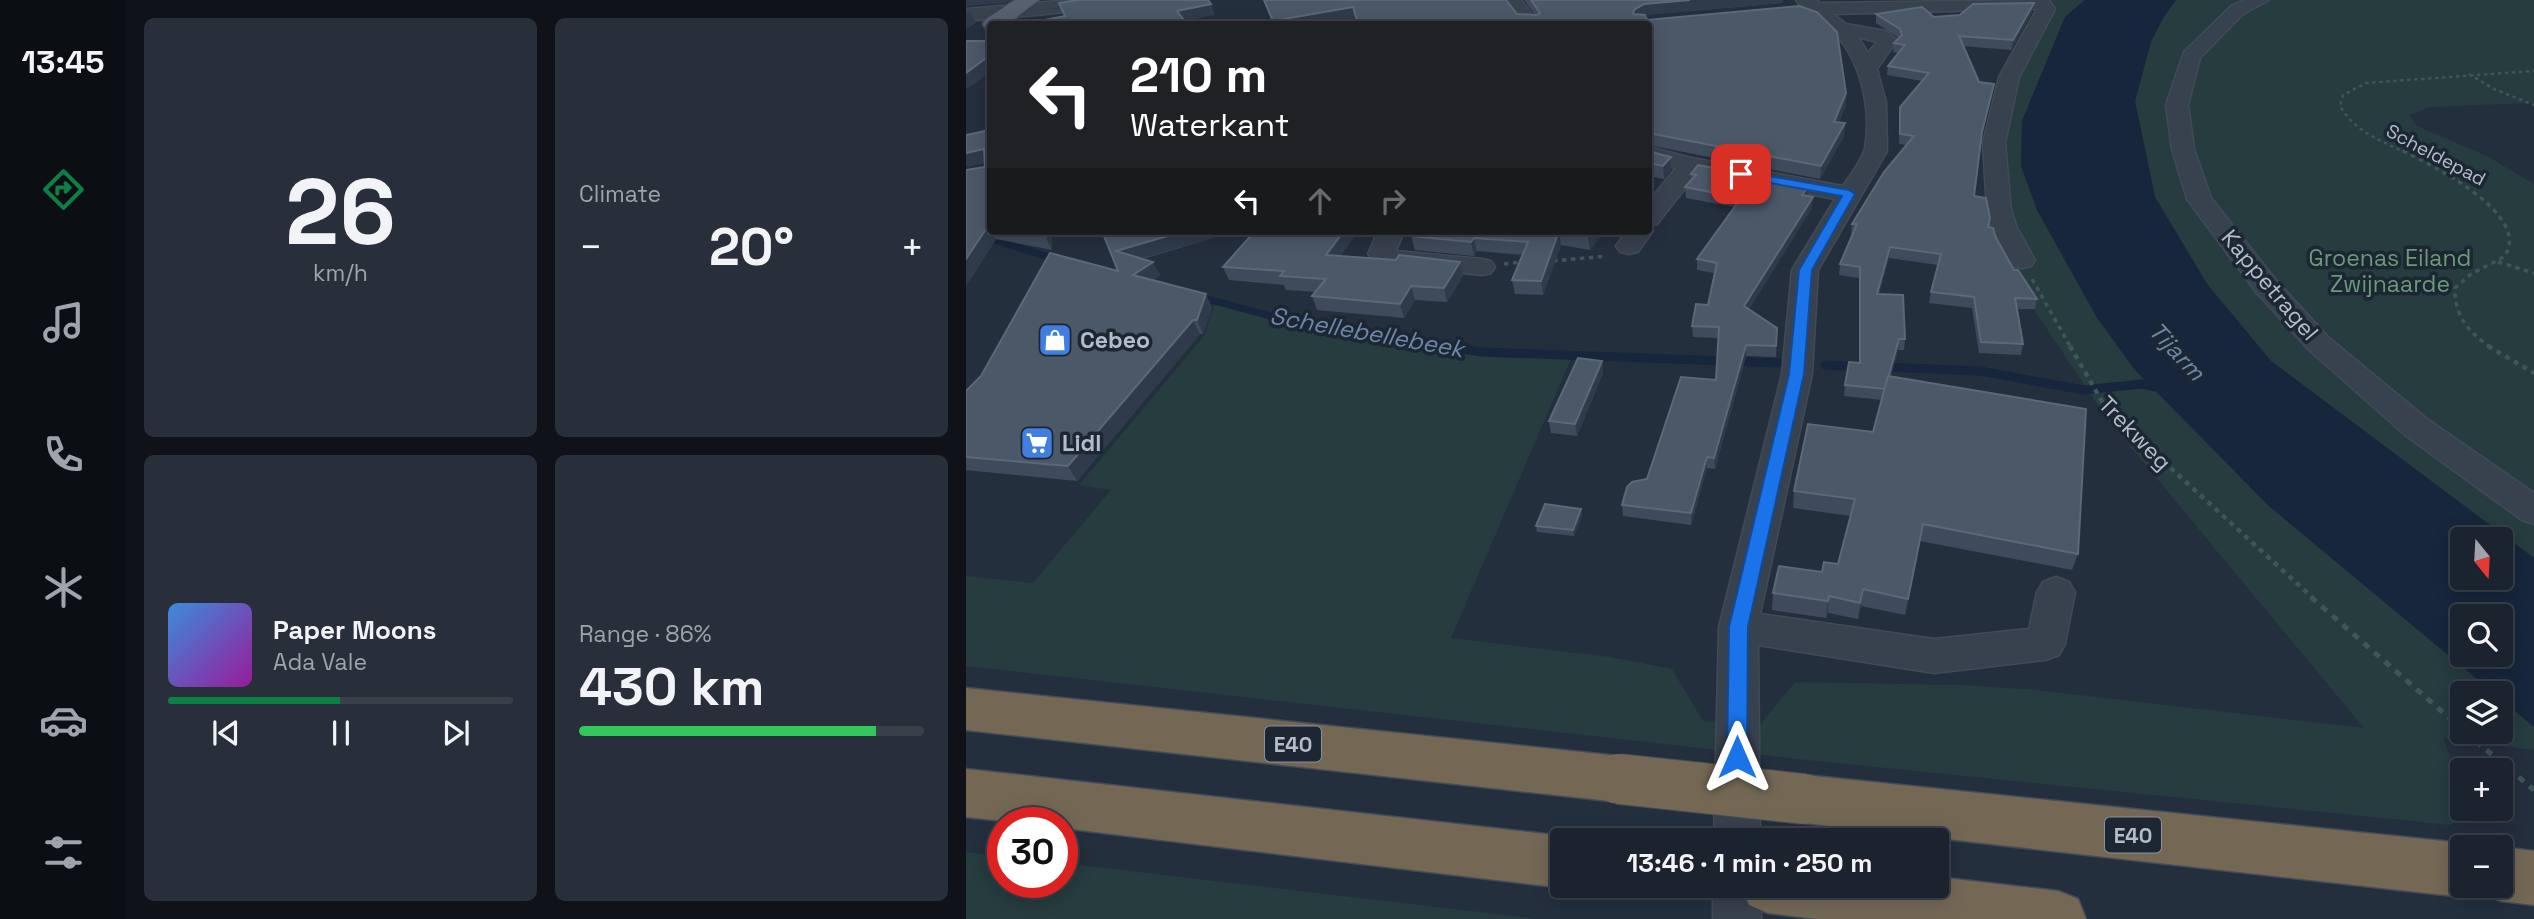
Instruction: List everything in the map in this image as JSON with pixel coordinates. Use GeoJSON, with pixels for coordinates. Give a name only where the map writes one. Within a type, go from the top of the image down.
{"type":"FeatureCollection","features":[{"type":"Feature","properties":{"kind":"highway","name":"E40"},"geometry":{"type":"LineString","coordinates":[[966,709],[2450,869]]}},
{"type":"Feature","properties":{"kind":"highway"},"geometry":{"type":"LineString","coordinates":[[966,793],[1550,860]]}},
{"type":"Feature","properties":{"kind":"highway"},"geometry":{"type":"LineString","coordinates":[[2513,875],[2534,878]]}},
{"type":"Feature","properties":{"kind":"highway"},"geometry":{"type":"LineString","coordinates":[[1876,898],[2058,919]]}},
{"type":"Feature","properties":{"kind":"main road"},"geometry":{"type":"LineString","coordinates":[[1000,21],[1021,5]]}},
{"type":"Feature","properties":{"kind":"street"},"geometry":{"type":"LineString","coordinates":[[966,15],[1021,5],[1103,0]]}},
{"type":"Feature","properties":{"kind":"street"},"geometry":{"type":"LineString","coordinates":[[1511,0],[1528,21]]}},
{"type":"Feature","properties":{"kind":"street","name":"Kappetragel"},"geometry":{"type":"LineString","coordinates":[[2260,0],[2237,10],[2191,56],[2177,105],[2183,149],[2199,200],[2266,286],[2319,344],[2416,427],[2534,511]]}},
{"type":"Feature","properties":{"kind":"street"},"geometry":{"type":"LineString","coordinates":[[1787,10],[1809,4],[2042,1],[2046,9],[2009,77],[1994,143],[1999,211],[2022,260]]}},
{"type":"Feature","properties":{"kind":"street"},"geometry":{"type":"LineString","coordinates":[[1737,828],[1738,627],[1797,374],[1805,270],[1876,151],[1879,111],[1867,68],[1840,29],[1809,4]]}},
{"type":"Feature","properties":{"kind":"street"},"geometry":{"type":"LineString","coordinates":[[1652,155],[1691,165],[1849,194]]}},
{"type":"Feature","properties":{"kind":"street"},"geometry":{"type":"LineString","coordinates":[[1652,214],[1691,165]]}},
{"type":"Feature","properties":{"kind":"street"},"geometry":{"type":"LineString","coordinates":[[1389,235],[1381,254],[1387,258],[1482,267]]}},
{"type":"Feature","properties":{"kind":"street"},"geometry":{"type":"LineString","coordinates":[[1738,627],[1821,637],[1934,656],[2045,644],[2056,592]]}},
{"type":"Feature","properties":{"kind":"street"},"geometry":{"type":"LineString","coordinates":[[1737,898],[1737,919]]}},
{"type":"Feature","properties":{"kind":"path","name":"Scheldepad"},"geometry":{"type":"LineString","coordinates":[[2497,262],[2507,255],[2513,235],[2505,215],[2497,205],[2473,187],[2361,131],[2348,120],[2340,106],[2343,95],[2365,83],[2534,71]]}},
{"type":"Feature","properties":{"kind":"path"},"geometry":{"type":"LineString","coordinates":[[2469,74],[2494,89],[2534,105]]}},
{"type":"Feature","properties":{"kind":"path"},"geometry":{"type":"LineString","coordinates":[[1542,261],[1593,259],[1612,255],[1634,238]]}},
{"type":"Feature","properties":{"kind":"path","name":"Trekweg"},"geometry":{"type":"LineString","coordinates":[[2022,260],[2096,395],[2107,410],[2360,641],[2450,718]]}},
{"type":"Feature","properties":{"kind":"path"},"geometry":{"type":"LineString","coordinates":[[1482,267],[1530,261]]}},
{"type":"Feature","properties":{"kind":"path"},"geometry":{"type":"LineString","coordinates":[[2534,273],[2497,262],[2467,276],[2455,288],[2456,309],[2472,331],[2487,344],[2534,373]]}},
{"type":"Feature","properties":{"kind":"path","name":"Trekweg"},"geometry":{"type":"LineString","coordinates":[[2480,744],[2534,790]]}},
{"type":"Feature","properties":{"kind":"green space"},"geometry":{"type":"Polygon","coordinates":[[[2052,0],[2085,0],[2065,17],[2022,121],[2021,166],[2096,316],[2134,369],[2269,506],[2450,656],[2450,667],[2463,667],[2480,681],[2450,681],[2450,739],[2443,738],[2451,758],[2450,821],[2456,821],[2451,825],[1807,760],[966,666],[966,576],[1033,583],[1111,490],[1079,485],[1204,336],[1214,306],[1221,304],[1300,324],[1482,352],[1573,354],[1451,638],[1610,657],[1672,669],[1703,721],[1759,726],[1795,682],[1962,685],[2036,690],[2364,728],[2105,416],[1999,257],[2027,260],[2012,228],[2003,131],[2023,60],[2052,0]]]}},
{"type":"Feature","properties":{"kind":"green space","name":"Groenas Eiland Zwijnaarde"},"geometry":{"type":"Polygon","coordinates":[[[2176,0],[2534,0],[2534,103],[2429,107],[2409,115],[2417,126],[2487,156],[2534,184],[2534,558],[2513,542],[2513,527],[2493,527],[2271,361],[2207,284],[2155,197],[2135,101],[2151,42],[2176,0]]]}},
{"type":"Feature","properties":{"kind":"green space"},"geometry":{"type":"Polygon","coordinates":[[[2513,709],[2534,727],[2534,750],[2488,744],[2513,744],[2513,709]]]}},
{"type":"Feature","properties":{"kind":"green space"},"geometry":{"type":"Polygon","coordinates":[[[966,852],[987,855],[987,898],[1078,898],[1078,865],[1538,919],[966,919],[966,852]]]}},
{"type":"Feature","properties":{"kind":"water","name":"Tijarm"},"geometry":{"type":"Polygon","coordinates":[[[2085,0],[2176,0],[2151,42],[2135,101],[2155,197],[2207,284],[2271,361],[2493,527],[2450,527],[2450,590],[2513,590],[2513,542],[2534,558],[2534,727],[2513,709],[2513,681],[2480,681],[2463,667],[2513,667],[2513,604],[2450,604],[2450,656],[2269,506],[2134,369],[2096,316],[2037,210],[2021,166],[2022,121],[2065,17],[2085,0]]]}},
{"type":"Feature","properties":{"kind":"building"},"geometry":{"type":"Polygon","coordinates":[[[1077,0],[1208,0],[1211,4],[1177,11],[1185,21],[1040,21],[1065,16],[1059,3],[1077,0]]]}},
{"type":"Feature","properties":{"kind":"building"},"geometry":{"type":"Polygon","coordinates":[[[1264,0],[1506,0],[1517,14],[1537,15],[1540,13],[1531,0],[1690,0],[1644,4],[1634,10],[1633,14],[1645,15],[1647,20],[1799,6],[1817,12],[1837,32],[1846,93],[1834,122],[1845,123],[1821,166],[1652,134],[1652,21],[1357,21],[1353,7],[1273,21],[1264,0]]]}},
{"type":"Feature","properties":{"kind":"building"},"geometry":{"type":"Polygon","coordinates":[[[2034,3],[2013,40],[1959,36],[1979,82],[1994,84],[1982,132],[1974,196],[1986,198],[1990,218],[1988,227],[1993,228],[2014,270],[2018,270],[2037,299],[2015,298],[2023,344],[1981,342],[1974,297],[1931,292],[1941,254],[1890,247],[1877,294],[1903,295],[1905,339],[1899,339],[1885,389],[1845,385],[1849,362],[1860,363],[1860,267],[1840,264],[1857,224],[1852,224],[1884,172],[1914,136],[1900,134],[1900,107],[1929,73],[1888,66],[1905,45],[1894,43],[1902,35],[1900,29],[1876,14],[1922,7],[1934,17],[1960,15],[1973,4],[2034,3]]]}},
{"type":"Feature","properties":{"kind":"building"},"geometry":{"type":"Polygon","coordinates":[[[966,41],[987,41],[987,57],[966,73],[966,41]]]}},
{"type":"Feature","properties":{"kind":"building"},"geometry":{"type":"Polygon","coordinates":[[[987,131],[987,228],[966,259],[966,170],[985,167],[984,149],[966,153],[966,135],[987,131]]]}},
{"type":"Feature","properties":{"kind":"building"},"geometry":{"type":"Polygon","coordinates":[[[1652,152],[1671,157],[1663,166],[1652,164],[1652,152]]]}},
{"type":"Feature","properties":{"kind":"building"},"geometry":{"type":"Polygon","coordinates":[[[1698,165],[1809,186],[1802,195],[1813,197],[1744,306],[1777,328],[1776,346],[1746,345],[1714,458],[1707,457],[1691,513],[1622,505],[1627,487],[1632,482],[1647,479],[1681,377],[1716,380],[1719,327],[1692,326],[1696,304],[1708,305],[1717,263],[1697,259],[1741,198],[1685,187],[1696,175],[1691,174],[1698,165]]]}},
{"type":"Feature","properties":{"kind":"building"},"geometry":{"type":"Polygon","coordinates":[[[1104,235],[1171,235],[1116,251],[1153,262],[1133,275],[1206,294],[1197,320],[1193,320],[1068,466],[966,457],[966,391],[981,376],[1050,253],[1118,271],[1104,235]]]}},
{"type":"Feature","properties":{"kind":"building"},"geometry":{"type":"Polygon","coordinates":[[[1251,235],[1341,235],[1326,255],[1396,260],[1399,255],[1460,262],[1444,288],[1411,286],[1400,304],[1312,296],[1326,279],[1280,276],[1284,271],[1223,267],[1251,235]]]}},
{"type":"Feature","properties":{"kind":"building"},"geometry":{"type":"Polygon","coordinates":[[[1558,235],[1541,281],[1512,280],[1528,242],[1474,238],[1471,242],[1411,236],[1558,235]]]}},
{"type":"Feature","properties":{"kind":"building"},"geometry":{"type":"Polygon","coordinates":[[[1578,358],[1602,361],[1575,424],[1549,421],[1578,358]]]}},
{"type":"Feature","properties":{"kind":"building"},"geometry":{"type":"Polygon","coordinates":[[[1888,376],[2086,409],[2078,554],[1923,524],[1908,599],[1863,589],[1860,603],[1829,596],[1828,601],[1773,593],[1779,566],[1822,572],[1824,562],[1838,564],[1855,499],[1794,491],[1808,424],[1873,432],[1888,376]]]}},
{"type":"Feature","properties":{"kind":"building"},"geometry":{"type":"Polygon","coordinates":[[[1545,504],[1581,509],[1573,530],[1536,526],[1545,504]]]}},
{"type":"Feature","properties":{"kind":"waterway","name":"Schellebellebeek"},"geometry":{"type":"LineString","coordinates":[[966,231],[1058,260]]}},
{"type":"Feature","properties":{"kind":"waterway","name":"Schellebellebeek"},"geometry":{"type":"LineString","coordinates":[[1200,297],[1300,324],[1455,348]]}},
{"type":"Feature","properties":{"kind":"waterway","name":"Schellebellebeek"},"geometry":{"type":"LineString","coordinates":[[1444,346],[1482,352],[1779,363]]}},
{"type":"Feature","properties":{"kind":"waterway","name":"Schellebellebeek"},"geometry":{"type":"LineString","coordinates":[[1825,365],[1858,367]]}},
{"type":"Feature","properties":{"kind":"waterway","name":"Schellebellebeek"},"geometry":{"type":"LineString","coordinates":[[1882,367],[1980,371],[2083,390],[2143,384],[2160,388]]}},
{"type":"Feature","properties":{"kind":"place","name":"Cebeo"},"geometry":{"type":"Point","coordinates":[1055,340]}},
{"type":"Feature","properties":{"kind":"place","name":"Lidl"},"geometry":{"type":"Point","coordinates":[1037,443]}},
{"type":"Feature","properties":{"kind":"route"},"geometry":{"type":"LineString","coordinates":[[1737,757],[1738,627],[1797,374],[1805,270],[1849,194],[1741,174]]}}]}
